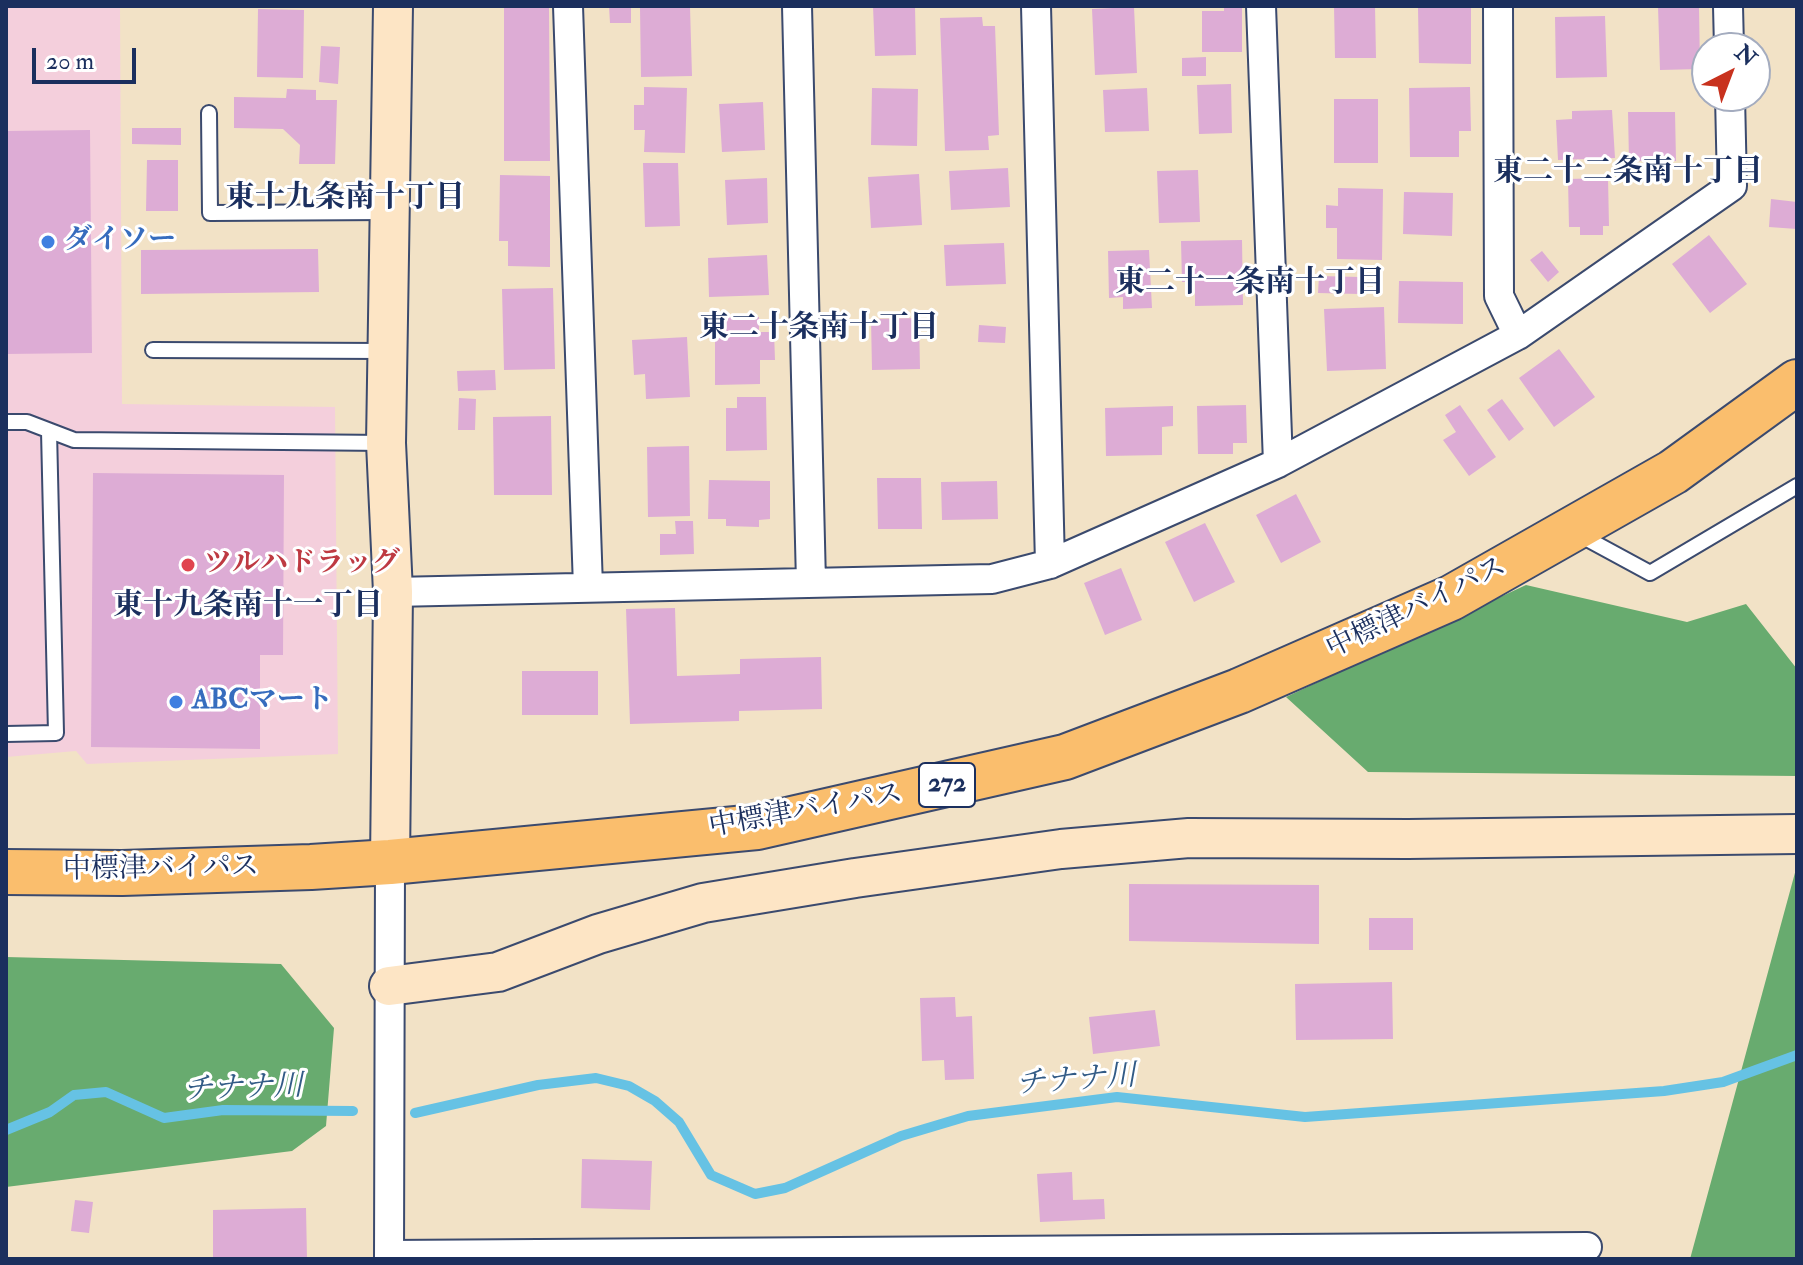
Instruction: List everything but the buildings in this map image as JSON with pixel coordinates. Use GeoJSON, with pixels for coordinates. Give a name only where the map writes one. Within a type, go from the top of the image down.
{"type":"FeatureCollection","features":[{"type":"Feature","properties":{"kind":"highway","name":"中標津バイパス"},"geometry":{"type":"LineString","coordinates":[[6,872],[169,871],[390,862],[757,827],[1065,757],[1239,691],[1437,604],[1673,472],[1797,382]]}},
{"type":"Feature","properties":{"kind":"street"},"geometry":{"type":"LineString","coordinates":[[393,6],[386,443],[393,592],[389,1257],[1587,1247]]}},
{"type":"Feature","properties":{"kind":"street"},"geometry":{"type":"LineString","coordinates":[[568,6],[588,587]]}},
{"type":"Feature","properties":{"kind":"street"},"geometry":{"type":"LineString","coordinates":[[797,6],[811,583]]}},
{"type":"Feature","properties":{"kind":"street"},"geometry":{"type":"LineString","coordinates":[[1036,6],[1050,564]]}},
{"type":"Feature","properties":{"kind":"street"},"geometry":{"type":"LineString","coordinates":[[1261,6],[1278,463]]}},
{"type":"Feature","properties":{"kind":"street"},"geometry":{"type":"LineString","coordinates":[[1498,6],[1499,296],[1518,335]]}},
{"type":"Feature","properties":{"kind":"street"},"geometry":{"type":"LineString","coordinates":[[1728,6],[1729,32]]}},
{"type":"Feature","properties":{"kind":"street"},"geometry":{"type":"LineString","coordinates":[[393,592],[992,579],[1050,564],[1278,463],[1518,335],[1732,186],[1730,112]]}},
{"type":"Feature","properties":{"kind":"street"},"geometry":{"type":"LineString","coordinates":[[389,986],[498,972],[598,934],[703,903],[1061,849],[1189,838],[1408,839],[1797,834]]}},
{"type":"Feature","properties":{"kind":"lane"},"geometry":{"type":"LineString","coordinates":[[209,113],[210,213],[390,212]]}},
{"type":"Feature","properties":{"kind":"lane"},"geometry":{"type":"LineString","coordinates":[[153,350],[388,351]]}},
{"type":"Feature","properties":{"kind":"lane"},"geometry":{"type":"LineString","coordinates":[[6,422],[27,422],[74,440],[386,443]]}},
{"type":"Feature","properties":{"kind":"lane"},"geometry":{"type":"LineString","coordinates":[[6,734],[56,733],[49,431]]}},
{"type":"Feature","properties":{"kind":"lane"},"geometry":{"type":"LineString","coordinates":[[1571,530],[1650,573],[1797,486]]}},
{"type":"Feature","properties":{"kind":"shaded area"},"geometry":{"type":"Polygon","coordinates":[[[6,6],[120,6],[122,404],[335,407],[338,754],[87,764],[76,751],[6,757],[6,6]]]}},
{"type":"Feature","properties":{"kind":"green space"},"geometry":{"type":"Polygon","coordinates":[[[1526,585],[1687,622],[1746,604],[1797,669],[1797,776],[1368,772],[1286,697],[1526,585]]]}},
{"type":"Feature","properties":{"kind":"green space"},"geometry":{"type":"Polygon","coordinates":[[[1796,869],[1797,1259],[1690,1259],[1796,869]]]}},
{"type":"Feature","properties":{"kind":"green space"},"geometry":{"type":"Polygon","coordinates":[[[6,957],[281,964],[334,1028],[326,1126],[292,1151],[6,1187],[6,957]]]}},
{"type":"Feature","properties":{"kind":"waterway","name":"チナナ川"},"geometry":{"type":"LineString","coordinates":[[415,1113],[538,1085],[596,1078],[629,1086],[655,1101],[679,1122],[711,1175],[755,1194],[785,1188],[901,1136],[968,1116],[1117,1097],[1305,1117],[1664,1091],[1723,1082],[1797,1055]]}},
{"type":"Feature","properties":{"kind":"waterway","name":"チナナ川"},"geometry":{"type":"LineString","coordinates":[[6,1130],[50,1112],[74,1095],[106,1092],[164,1118],[223,1110],[353,1111]]}},
{"type":"Feature","properties":{"kind":"place","name":"ダイソー"},"geometry":{"type":"Point","coordinates":[48,242]}},
{"type":"Feature","properties":{"kind":"place","name":"ツルハドラッグ"},"geometry":{"type":"Point","coordinates":[188,565]}},
{"type":"Feature","properties":{"kind":"place","name":"ABCマート"},"geometry":{"type":"Point","coordinates":[176,702]}},
{"type":"Feature","properties":{"kind":"district","name":"東二十二条南十丁目"},"geometry":{"type":"Point","coordinates":[1628,174]}},
{"type":"Feature","properties":{"kind":"district","name":"東十九条南十丁目"},"geometry":{"type":"Point","coordinates":[345,200]}},
{"type":"Feature","properties":{"kind":"district","name":"東二十一条南十丁目"},"geometry":{"type":"Point","coordinates":[1250,285]}},
{"type":"Feature","properties":{"kind":"district","name":"東二十条南十丁目"},"geometry":{"type":"Point","coordinates":[819,330]}},
{"type":"Feature","properties":{"kind":"district","name":"東十九条南十一丁目"},"geometry":{"type":"Point","coordinates":[248,608]}}]}
